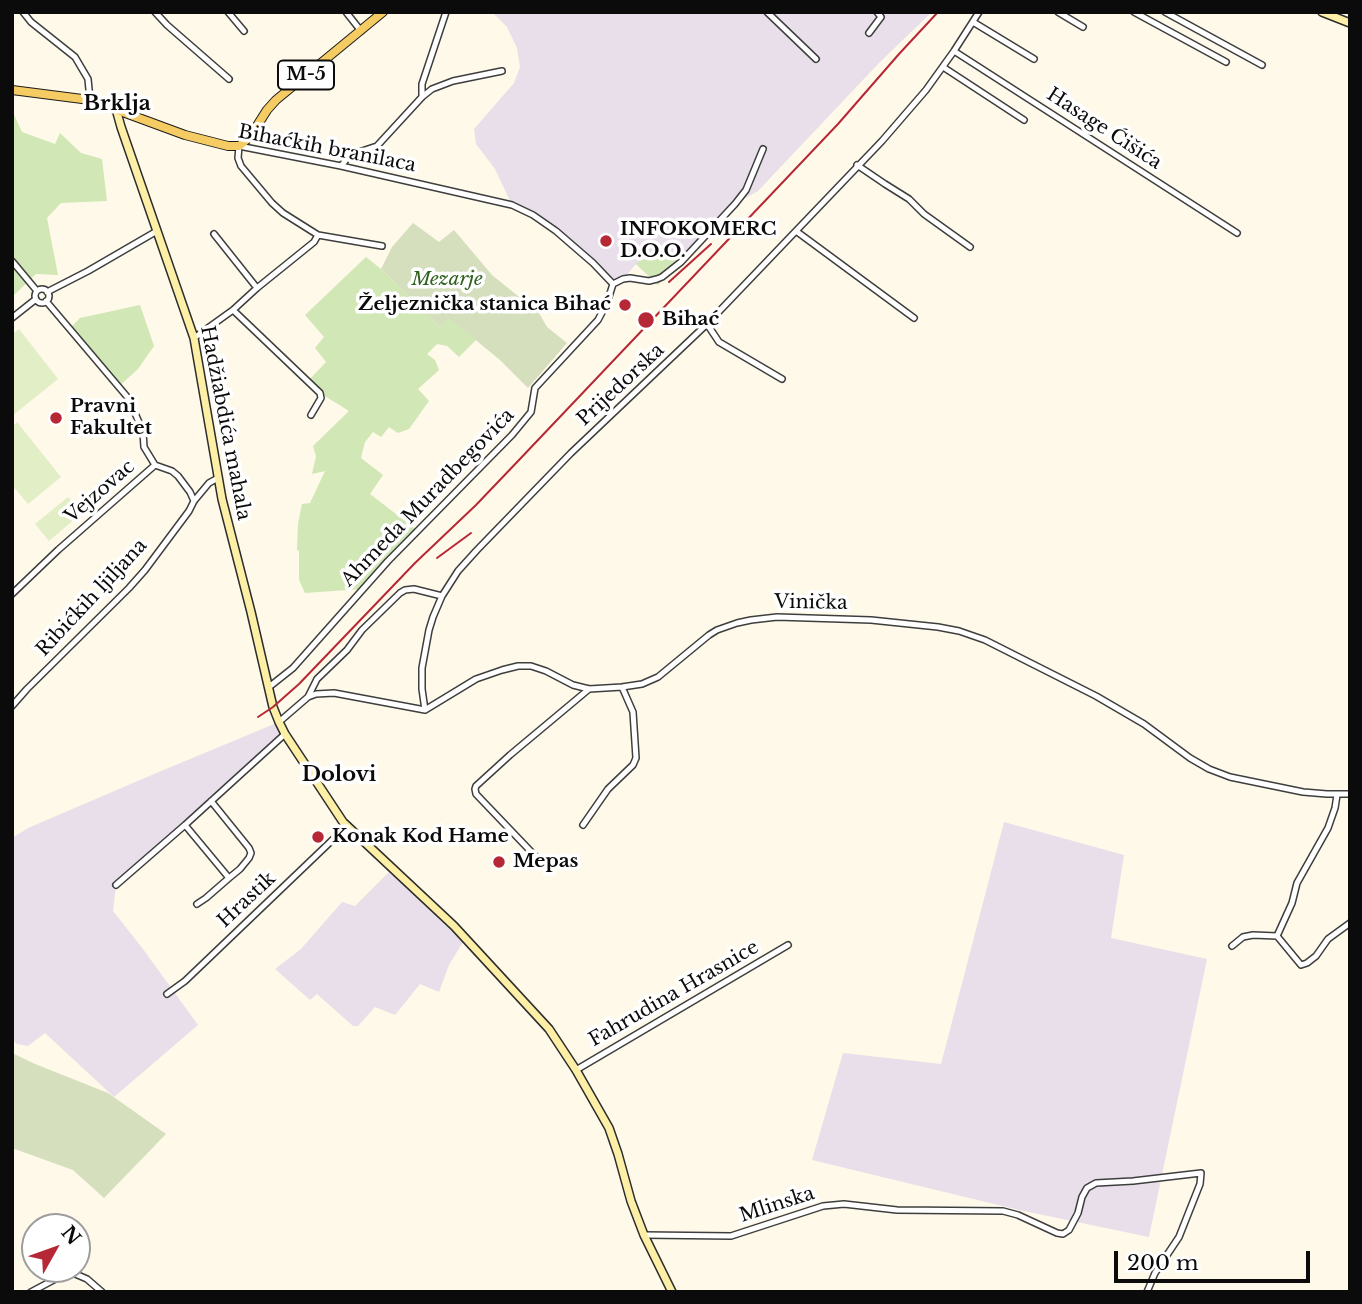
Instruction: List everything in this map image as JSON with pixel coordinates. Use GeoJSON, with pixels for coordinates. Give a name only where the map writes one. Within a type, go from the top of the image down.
{"type":"FeatureCollection","features":[{"type":"Feature","properties":{"kind":"main road","name":"M-5"},"geometry":{"type":"LineString","coordinates":[[239,146],[250,137],[276,100],[383,12]]}},
{"type":"Feature","properties":{"kind":"main road","name":"Bihaćkih branilaca"},"geometry":{"type":"LineString","coordinates":[[12,90],[90,100],[185,135],[228,146],[239,146]]}},
{"type":"Feature","properties":{"kind":"street"},"geometry":{"type":"LineString","coordinates":[[23,12],[31,22],[75,57],[88,79],[90,100]]}},
{"type":"Feature","properties":{"kind":"street"},"geometry":{"type":"LineString","coordinates":[[155,12],[229,79]]}},
{"type":"Feature","properties":{"kind":"street"},"geometry":{"type":"LineString","coordinates":[[228,12],[244,31]]}},
{"type":"Feature","properties":{"kind":"street"},"geometry":{"type":"LineString","coordinates":[[346,12],[361,31]]}},
{"type":"Feature","properties":{"kind":"street"},"geometry":{"type":"LineString","coordinates":[[422,97],[422,85],[446,12]]}},
{"type":"Feature","properties":{"kind":"street"},"geometry":{"type":"LineString","coordinates":[[767,12],[816,59]]}},
{"type":"Feature","properties":{"kind":"street"},"geometry":{"type":"LineString","coordinates":[[869,33],[881,17],[877,12]]}},
{"type":"Feature","properties":{"kind":"street","name":"Prijedorska"},"geometry":{"type":"LineString","coordinates":[[425,710],[422,668],[433,617],[442,596],[458,571],[571,453],[707,324],[857,164],[882,141],[943,67],[979,12]]}},
{"type":"Feature","properties":{"kind":"street"},"geometry":{"type":"LineString","coordinates":[[1058,12],[1083,27]]}},
{"type":"Feature","properties":{"kind":"street"},"geometry":{"type":"LineString","coordinates":[[1134,12],[1226,62]]}},
{"type":"Feature","properties":{"kind":"street"},"geometry":{"type":"LineString","coordinates":[[1165,12],[1262,65]]}},
{"type":"Feature","properties":{"kind":"street"},"geometry":{"type":"LineString","coordinates":[[1322,12],[1350,23]]}},
{"type":"Feature","properties":{"kind":"street"},"geometry":{"type":"LineString","coordinates":[[973,22],[1034,58]]}},
{"type":"Feature","properties":{"kind":"street","name":"Hasage Ćišića"},"geometry":{"type":"LineString","coordinates":[[954,51],[1237,233]]}},
{"type":"Feature","properties":{"kind":"street"},"geometry":{"type":"LineString","coordinates":[[943,67],[1024,120]]}},
{"type":"Feature","properties":{"kind":"street"},"geometry":{"type":"LineString","coordinates":[[341,166],[350,155],[377,146],[432,89],[502,71]]}},
{"type":"Feature","properties":{"kind":"street","name":"Hadžiabdića mahala"},"geometry":{"type":"LineString","coordinates":[[116,109],[194,338],[218,478],[273,707],[279,722],[347,827],[416,889],[549,1029],[609,1128],[631,1201],[672,1292]]}},
{"type":"Feature","properties":{"kind":"street"},"geometry":{"type":"LineString","coordinates":[[239,146],[238,158],[241,166],[283,214],[318,235],[382,246]]}},
{"type":"Feature","properties":{"kind":"street","name":"Bihaćkih branilaca"},"geometry":{"type":"LineString","coordinates":[[239,146],[512,205],[556,231],[613,284]]}},
{"type":"Feature","properties":{"kind":"street"},"geometry":{"type":"LineString","coordinates":[[613,284],[630,278],[649,281],[657,279],[681,262],[746,190],[763,149]]}},
{"type":"Feature","properties":{"kind":"street"},"geometry":{"type":"LineString","coordinates":[[857,164],[909,199],[924,214],[970,247]]}},
{"type":"Feature","properties":{"kind":"street"},"geometry":{"type":"LineString","coordinates":[[47,292],[157,231]]}},
{"type":"Feature","properties":{"kind":"street"},"geometry":{"type":"LineString","coordinates":[[796,231],[914,318]]}},
{"type":"Feature","properties":{"kind":"street"},"geometry":{"type":"LineString","coordinates":[[214,234],[257,288]]}},
{"type":"Feature","properties":{"kind":"street"},"geometry":{"type":"LineString","coordinates":[[194,338],[233,310],[314,242],[318,235]]}},
{"type":"Feature","properties":{"kind":"street"},"geometry":{"type":"LineString","coordinates":[[12,261],[37,291]]}},
{"type":"Feature","properties":{"kind":"street","name":"Ahmeda Muradbegovića"},"geometry":{"type":"LineString","coordinates":[[269,687],[293,668],[388,561],[512,435],[531,412],[536,388],[597,320],[607,303],[613,284]]}},
{"type":"Feature","properties":{"kind":"street"},"geometry":{"type":"LineString","coordinates":[[37,291],[41,289],[47,292]]}},
{"type":"Feature","properties":{"kind":"street"},"geometry":{"type":"LineString","coordinates":[[37,291],[36,299],[40,303],[48,298],[47,292]]}},
{"type":"Feature","properties":{"kind":"street"},"geometry":{"type":"LineString","coordinates":[[12,318],[36,299]]}},
{"type":"Feature","properties":{"kind":"street","name":"Vejzovac"},"geometry":{"type":"LineString","coordinates":[[12,594],[155,465],[144,447],[143,432],[129,399],[46,301]]}},
{"type":"Feature","properties":{"kind":"street"},"geometry":{"type":"LineString","coordinates":[[233,310],[320,393],[321,398],[311,415]]}},
{"type":"Feature","properties":{"kind":"street"},"geometry":{"type":"LineString","coordinates":[[707,324],[719,342],[782,379]]}},
{"type":"Feature","properties":{"kind":"street"},"geometry":{"type":"LineString","coordinates":[[155,465],[178,476],[194,501]]}},
{"type":"Feature","properties":{"kind":"street","name":"Ribićkih ljiljana"},"geometry":{"type":"LineString","coordinates":[[12,706],[145,570],[194,501],[218,478]]}},
{"type":"Feature","properties":{"kind":"street"},"geometry":{"type":"LineString","coordinates":[[308,697],[317,679],[400,593],[414,589],[442,596]]}},
{"type":"Feature","properties":{"kind":"street","name":"Vinička"},"geometry":{"type":"LineString","coordinates":[[425,710],[476,680],[518,666],[538,668],[573,685],[589,689],[622,687],[642,684],[658,677],[709,635],[727,626],[777,617],[871,620],[938,627],[985,640],[1096,696],[1144,724],[1191,758],[1230,778],[1280,789],[1337,795],[1350,793]]}},
{"type":"Feature","properties":{"kind":"street"},"geometry":{"type":"LineString","coordinates":[[583,825],[608,789],[634,765],[636,758],[633,712],[622,687]]}},
{"type":"Feature","properties":{"kind":"street"},"geometry":{"type":"LineString","coordinates":[[540,861],[476,794],[475,789],[510,755],[589,689]]}},
{"type":"Feature","properties":{"kind":"street"},"geometry":{"type":"LineString","coordinates":[[279,722],[308,697],[316,694],[334,693],[425,710]]}},
{"type":"Feature","properties":{"kind":"street"},"geometry":{"type":"LineString","coordinates":[[116,885],[285,734]]}},
{"type":"Feature","properties":{"kind":"street"},"geometry":{"type":"LineString","coordinates":[[1278,936],[1292,904],[1297,883],[1328,828],[1337,795]]}},
{"type":"Feature","properties":{"kind":"street"},"geometry":{"type":"LineString","coordinates":[[197,904],[246,863],[251,853],[211,801]]}},
{"type":"Feature","properties":{"kind":"street"},"geometry":{"type":"LineString","coordinates":[[185,825],[229,878]]}},
{"type":"Feature","properties":{"kind":"street","name":"Hrastik"},"geometry":{"type":"LineString","coordinates":[[167,994],[185,981],[347,827]]}},
{"type":"Feature","properties":{"kind":"street"},"geometry":{"type":"LineString","coordinates":[[1232,946],[1243,937],[1278,936],[1301,965],[1307,963],[1328,939],[1350,923]]}},
{"type":"Feature","properties":{"kind":"street","name":"Fahrudina Hrasnice"},"geometry":{"type":"LineString","coordinates":[[576,1070],[788,945]]}},
{"type":"Feature","properties":{"kind":"street","name":"Mlinska"},"geometry":{"type":"LineString","coordinates":[[644,1234],[731,1236],[833,1204],[897,1210],[1003,1211],[1063,1234],[1069,1230],[1078,1213],[1087,1188],[1096,1183],[1201,1173],[1200,1184],[1179,1237],[1155,1273],[1147,1292]]}},
{"type":"Feature","properties":{"kind":"street"},"geometry":{"type":"LineString","coordinates":[[32,1292],[41,1290],[61,1276],[73,1273],[87,1279],[102,1292]]}},
{"type":"Feature","properties":{"kind":"shaded area"},"geometry":{"type":"Polygon","coordinates":[[[492,12],[932,12],[879,63],[758,191],[735,204],[658,285],[636,264],[623,279],[613,284],[571,242],[512,205],[495,169],[476,144],[474,129],[514,83],[520,67],[517,48],[507,27],[492,12]]]}},
{"type":"Feature","properties":{"kind":"shaded area"},"geometry":{"type":"Polygon","coordinates":[[[279,722],[285,734],[116,885],[113,911],[198,1025],[114,1097],[45,1033],[28,1046],[17,1044],[12,1039],[12,838],[28,828],[279,722]]]}},
{"type":"Feature","properties":{"kind":"shaded area"},"geometry":{"type":"Polygon","coordinates":[[[1004,822],[1124,855],[1111,938],[1207,959],[1149,1237],[1019,1210],[812,1160],[843,1053],[941,1064],[1004,822]]]}},
{"type":"Feature","properties":{"kind":"shaded area"},"geometry":{"type":"Polygon","coordinates":[[[390,871],[463,942],[449,965],[439,992],[420,984],[395,1015],[375,1007],[358,1026],[353,1026],[317,994],[310,1000],[275,969],[301,949],[342,902],[355,906],[390,871]]]}},
{"type":"Feature","properties":{"kind":"green space"},"geometry":{"type":"Polygon","coordinates":[[[12,110],[22,132],[55,144],[60,133],[81,153],[102,159],[107,201],[61,203],[47,218],[58,275],[36,274],[12,297],[12,110]]]}},
{"type":"Feature","properties":{"kind":"green space","name":"Mezarje"},"geometry":{"type":"Polygon","coordinates":[[[413,223],[439,242],[454,230],[492,275],[539,313],[547,327],[567,343],[528,388],[500,360],[449,318],[440,327],[381,269],[392,247],[413,223]]]}},
{"type":"Feature","properties":{"kind":"green space"},"geometry":{"type":"Polygon","coordinates":[[[657,245],[681,262],[658,285],[636,264],[657,245]]]}},
{"type":"Feature","properties":{"kind":"green space"},"geometry":{"type":"Polygon","coordinates":[[[366,257],[440,327],[449,317],[476,340],[459,357],[447,346],[437,344],[427,354],[435,360],[439,370],[418,389],[429,401],[409,429],[398,433],[389,427],[381,437],[373,432],[365,442],[361,458],[383,475],[370,494],[418,531],[362,589],[305,593],[299,580],[298,524],[302,504],[310,503],[325,471],[312,474],[316,456],[313,446],[349,411],[320,393],[308,381],[326,362],[315,348],[324,337],[305,315],[366,257]]]}},
{"type":"Feature","properties":{"kind":"green space"},"geometry":{"type":"Polygon","coordinates":[[[140,305],[154,346],[138,369],[117,388],[70,328],[80,318],[140,305]]]}},
{"type":"Feature","properties":{"kind":"green space"},"geometry":{"type":"Polygon","coordinates":[[[19,329],[58,379],[12,416],[12,335],[19,329]]]}},
{"type":"Feature","properties":{"kind":"green space"},"geometry":{"type":"Polygon","coordinates":[[[17,422],[61,477],[28,504],[12,485],[12,427],[17,422]]]}},
{"type":"Feature","properties":{"kind":"green space"},"geometry":{"type":"Polygon","coordinates":[[[68,497],[82,513],[49,541],[35,524],[68,497]]]}},
{"type":"Feature","properties":{"kind":"green space"},"geometry":{"type":"Polygon","coordinates":[[[12,1053],[108,1093],[166,1134],[104,1198],[73,1170],[12,1148],[12,1053]]]}},
{"type":"Feature","properties":{"kind":"railway"},"geometry":{"type":"LineString","coordinates":[[258,717],[299,684],[415,563],[476,505],[838,124],[938,12]]}},
{"type":"Feature","properties":{"kind":"railway"},"geometry":{"type":"LineString","coordinates":[[669,282],[711,244]]}},
{"type":"Feature","properties":{"kind":"railway"},"geometry":{"type":"LineString","coordinates":[[437,558],[471,533]]}},
{"type":"Feature","properties":{"kind":"place","name":"INFOKOMERC D.O.O."},"geometry":{"type":"Point","coordinates":[606,241]}},
{"type":"Feature","properties":{"kind":"place","name":"Željeznička stanica Bihać"},"geometry":{"type":"Point","coordinates":[625,305]}},
{"type":"Feature","properties":{"kind":"place","name":"Bihać"},"geometry":{"type":"Point","coordinates":[646,320]}},
{"type":"Feature","properties":{"kind":"place","name":"Pravni Fakultet"},"geometry":{"type":"Point","coordinates":[56,418]}},
{"type":"Feature","properties":{"kind":"place","name":"Konak Kod Hame"},"geometry":{"type":"Point","coordinates":[318,837]}},
{"type":"Feature","properties":{"kind":"place","name":"Mepas"},"geometry":{"type":"Point","coordinates":[499,862]}},
{"type":"Feature","properties":{"kind":"district","name":"Brklja"},"geometry":{"type":"Point","coordinates":[117,104]}},
{"type":"Feature","properties":{"kind":"district","name":"Dolovi"},"geometry":{"type":"Point","coordinates":[339,775]}}]}
